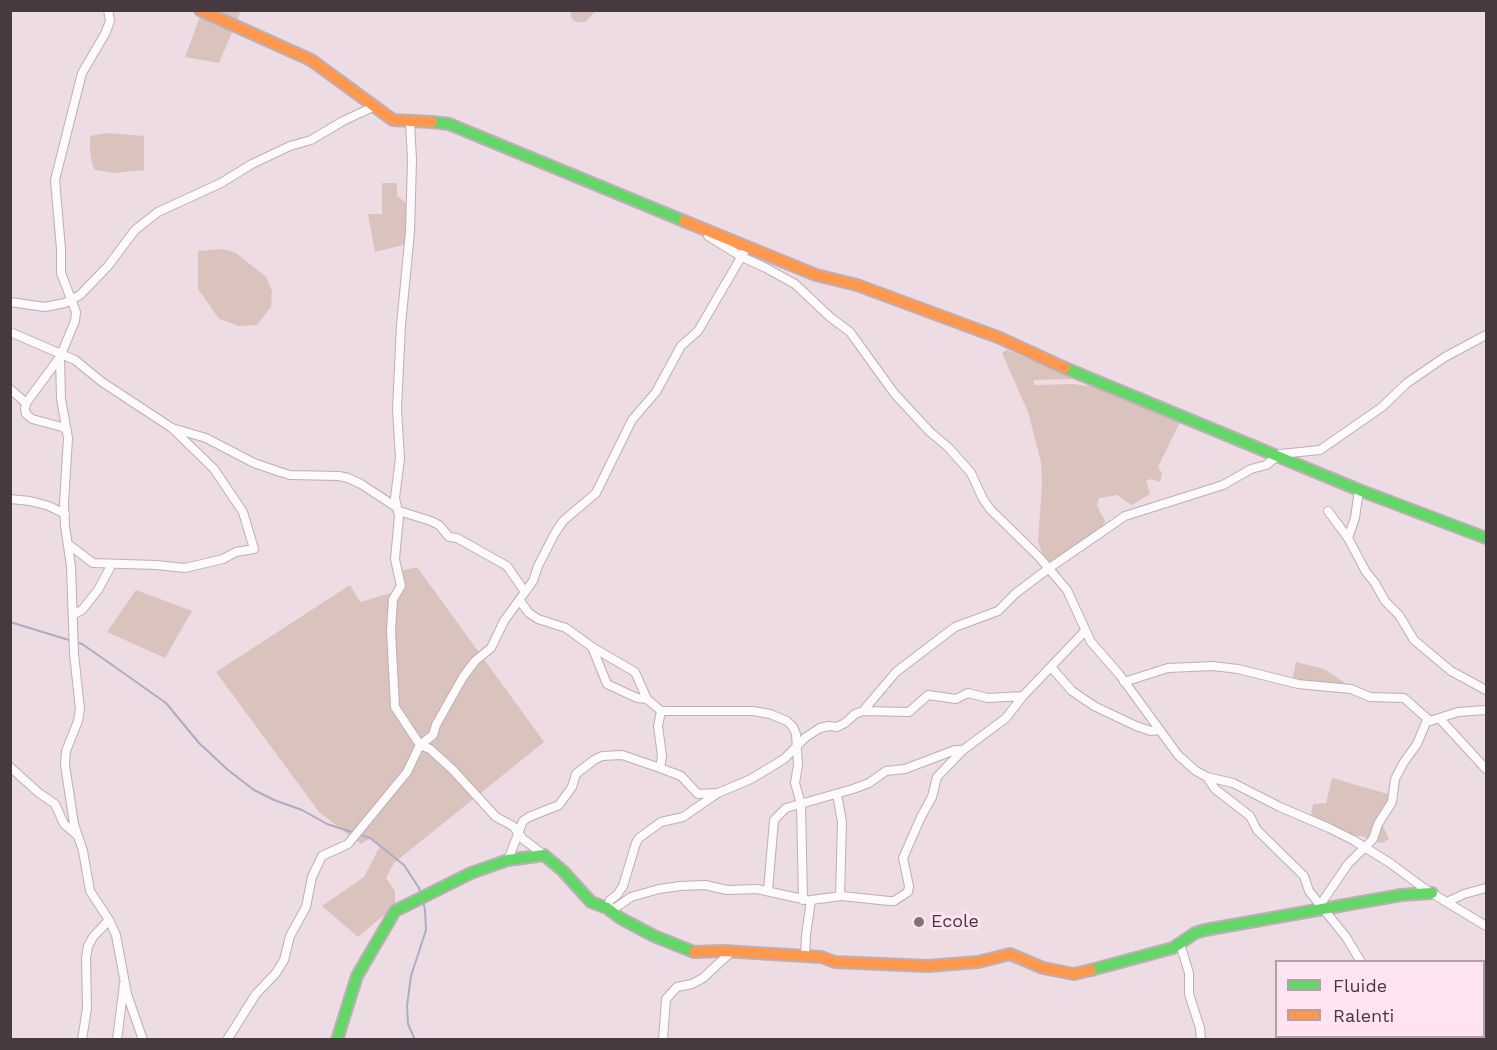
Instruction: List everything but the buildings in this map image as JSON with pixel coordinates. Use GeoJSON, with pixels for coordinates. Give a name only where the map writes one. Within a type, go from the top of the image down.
{"type":"FeatureCollection","features":[{"type":"Feature","properties":{"kind":"street"},"geometry":{"type":"LineString","coordinates":[[67,430],[62,426],[32,419],[26,414],[26,404],[60,355],[75,321],[75,306],[70,299],[61,273],[55,180],[82,73],[105,34],[110,21],[108,10]]}},
{"type":"Feature","properties":{"kind":"street"},"geometry":{"type":"LineString","coordinates":[[200,10],[311,60],[393,120],[449,124],[707,231],[795,284],[830,317],[850,332],[894,393],[971,473],[983,500],[990,509],[1031,549],[1067,590],[1091,642],[1119,674],[1178,755],[1196,771],[1207,777],[1233,783],[1329,828],[1365,848],[1486,926]]}},
{"type":"Feature","properties":{"kind":"street"},"geometry":{"type":"LineString","coordinates":[[10,302],[45,307],[65,303],[80,295],[135,231],[158,212],[221,183],[252,164],[290,146],[311,140],[373,107]]}},
{"type":"Feature","properties":{"kind":"street"},"geometry":{"type":"LineString","coordinates":[[410,122],[412,160],[410,232],[408,267],[403,296],[397,409],[400,458],[395,498],[397,509],[395,559],[401,585],[393,599],[390,631],[395,707],[420,744],[430,749],[453,770],[496,817],[518,831],[523,839],[563,871],[588,900],[609,909],[620,918],[693,952],[822,957],[836,962],[928,966],[978,962],[1010,954],[1043,968],[1074,974],[1162,952],[1180,944],[1195,933],[1205,930],[1401,895],[1432,893]]}},
{"type":"Feature","properties":{"kind":"street"},"geometry":{"type":"LineString","coordinates":[[744,252],[856,285],[1000,338],[1038,357],[1359,490],[1486,538]]}},
{"type":"Feature","properties":{"kind":"street"},"geometry":{"type":"LineString","coordinates":[[226,1040],[256,994],[276,973],[284,960],[290,936],[306,907],[312,877],[322,856],[348,844],[406,772],[420,744],[434,735],[436,725],[463,677],[475,661],[491,648],[504,621],[533,581],[555,533],[563,521],[596,493],[632,420],[656,392],[681,346],[698,332],[744,252]]}},
{"type":"Feature","properties":{"kind":"street"},"geometry":{"type":"LineString","coordinates":[[10,332],[75,360],[102,382],[172,428],[214,469],[243,512],[254,549],[236,552],[223,559],[185,568],[88,562],[68,544]]}},
{"type":"Feature","properties":{"kind":"street"},"geometry":{"type":"LineString","coordinates":[[609,909],[610,900],[623,886],[639,838],[661,822],[683,818],[718,794],[762,773],[784,759],[806,736],[820,728],[837,727],[863,711],[896,672],[955,627],[998,611],[1016,593],[1048,569],[1125,516],[1223,485],[1251,469],[1266,465],[1278,456],[1320,450],[1382,407],[1407,383],[1445,357],[1486,335]]}},
{"type":"Feature","properties":{"kind":"street"},"geometry":{"type":"LineString","coordinates":[[60,355],[61,399],[67,430],[68,459],[65,514],[71,566],[74,666],[80,709],[78,721],[66,751],[64,765],[66,782],[90,891],[116,935],[124,982],[143,1040]]}},
{"type":"Feature","properties":{"kind":"street"},"geometry":{"type":"LineString","coordinates":[[10,389],[26,404]]}},
{"type":"Feature","properties":{"kind":"street"},"geometry":{"type":"LineString","coordinates":[[172,428],[206,438],[254,463],[290,475],[339,476],[361,484],[397,509],[439,525],[449,537],[463,541],[507,566],[525,592]]}},
{"type":"Feature","properties":{"kind":"street"},"geometry":{"type":"LineString","coordinates":[[1348,538],[1355,518],[1359,490]]}},
{"type":"Feature","properties":{"kind":"street"},"geometry":{"type":"LineString","coordinates":[[10,499],[49,506],[65,514]]}},
{"type":"Feature","properties":{"kind":"street"},"geometry":{"type":"LineString","coordinates":[[1328,511],[1348,538],[1385,601],[1400,615],[1414,640],[1451,671],[1486,690]]}},
{"type":"Feature","properties":{"kind":"street"},"geometry":{"type":"LineString","coordinates":[[73,615],[82,610],[98,591],[112,564]]}},
{"type":"Feature","properties":{"kind":"street"},"geometry":{"type":"LineString","coordinates":[[520,601],[529,613],[538,619],[566,628],[592,647],[635,672],[647,699],[661,711],[753,711],[770,714],[787,721],[793,727],[798,765],[795,783],[801,804],[807,900],[805,956]]}},
{"type":"Feature","properties":{"kind":"street"},"geometry":{"type":"LineString","coordinates":[[609,909],[631,897],[659,889],[705,885],[727,890],[768,891],[807,900],[840,897],[894,901],[908,892],[909,886],[902,862],[907,846],[932,797],[937,777],[963,750],[1006,718],[1023,696],[1084,631]]}},
{"type":"Feature","properties":{"kind":"street"},"geometry":{"type":"LineString","coordinates":[[592,647],[607,684],[637,698],[647,699]]}},
{"type":"Feature","properties":{"kind":"street"},"geometry":{"type":"LineString","coordinates":[[1124,682],[1168,668],[1213,666],[1238,669],[1298,684],[1351,689],[1371,697],[1404,698],[1427,720],[1440,719],[1458,712],[1486,710]]}},
{"type":"Feature","properties":{"kind":"street"},"geometry":{"type":"LineString","coordinates":[[1051,667],[1072,691],[1094,706],[1136,726],[1151,731],[1158,730]]}},
{"type":"Feature","properties":{"kind":"street"},"geometry":{"type":"LineString","coordinates":[[863,711],[909,711],[928,696],[956,699],[968,693],[988,698],[1023,696]]}},
{"type":"Feature","properties":{"kind":"street"},"geometry":{"type":"LineString","coordinates":[[660,768],[662,756],[658,726],[661,711]]}},
{"type":"Feature","properties":{"kind":"street"},"geometry":{"type":"LineString","coordinates":[[1440,719],[1486,769]]}},
{"type":"Feature","properties":{"kind":"street"},"geometry":{"type":"LineString","coordinates":[[1322,908],[1348,864],[1365,848],[1376,833],[1382,816],[1392,802],[1395,780],[1417,744],[1427,720]]}},
{"type":"Feature","properties":{"kind":"street"},"geometry":{"type":"LineString","coordinates":[[768,891],[774,820],[786,808],[869,783],[886,771],[905,769],[955,750],[963,750]]}},
{"type":"Feature","properties":{"kind":"street"},"geometry":{"type":"LineString","coordinates":[[508,860],[523,821],[559,805],[572,787],[576,774],[602,756],[622,755],[681,776],[698,794],[718,794]]}},
{"type":"Feature","properties":{"kind":"street"},"geometry":{"type":"LineString","coordinates":[[10,767],[39,793],[56,804],[64,824],[78,836]]}},
{"type":"Feature","properties":{"kind":"street"},"geometry":{"type":"LineString","coordinates":[[1207,777],[1215,789],[1250,816],[1257,830],[1304,876],[1309,891],[1354,948],[1360,960]]}},
{"type":"Feature","properties":{"kind":"street"},"geometry":{"type":"LineString","coordinates":[[837,794],[842,822],[840,897]]}},
{"type":"Feature","properties":{"kind":"street"},"geometry":{"type":"LineString","coordinates":[[337,1040],[357,976],[395,911],[465,876],[508,860],[544,855]]}},
{"type":"Feature","properties":{"kind":"street"},"geometry":{"type":"LineString","coordinates":[[1448,902],[1464,894],[1486,888]]}},
{"type":"Feature","properties":{"kind":"street"},"geometry":{"type":"LineString","coordinates":[[82,1040],[87,1008],[86,958],[88,946],[109,920]]}},
{"type":"Feature","properties":{"kind":"street"},"geometry":{"type":"LineString","coordinates":[[1180,944],[1190,973],[1189,994],[1200,1028],[1201,1040]]}},
{"type":"Feature","properties":{"kind":"street"},"geometry":{"type":"LineString","coordinates":[[663,1040],[666,999],[677,987],[692,984],[703,978],[731,952]]}},
{"type":"Feature","properties":{"kind":"street"},"geometry":{"type":"LineString","coordinates":[[117,1040],[124,982]]}},
{"type":"Feature","properties":{"kind":"shaded area"},"geometry":{"type":"Polygon","coordinates":[[[202,11],[241,11],[219,63],[185,57],[202,11]]]}},
{"type":"Feature","properties":{"kind":"shaded area"},"geometry":{"type":"Polygon","coordinates":[[[570,11],[594,11],[594,13],[585,22],[577,22],[572,19],[570,11]]]}},
{"type":"Feature","properties":{"kind":"shaded area"},"geometry":{"type":"Polygon","coordinates":[[[107,133],[144,136],[144,170],[115,173],[95,170],[92,164],[90,136],[107,133]]]}},
{"type":"Feature","properties":{"kind":"shaded area"},"geometry":{"type":"Polygon","coordinates":[[[382,183],[397,183],[397,196],[409,205],[407,244],[375,252],[368,214],[382,214],[382,183]]]}},
{"type":"Feature","properties":{"kind":"shaded area"},"geometry":{"type":"Polygon","coordinates":[[[223,249],[236,253],[266,277],[272,291],[271,307],[257,325],[239,326],[219,319],[198,289],[198,251],[223,249]]]}},
{"type":"Feature","properties":{"kind":"shaded area"},"geometry":{"type":"Polygon","coordinates":[[[1007,350],[1077,379],[1034,380],[1034,385],[1073,384],[1095,387],[1180,422],[1158,467],[1162,473],[1160,482],[1151,479],[1146,481],[1150,494],[1132,505],[1117,495],[1099,498],[1097,506],[1105,521],[1101,533],[1047,568],[1038,541],[1042,484],[1041,462],[1028,412],[1002,353],[1007,350]]]}},
{"type":"Feature","properties":{"kind":"shaded area"},"geometry":{"type":"Polygon","coordinates":[[[417,567],[544,742],[394,863],[386,878],[395,891],[395,906],[358,937],[322,906],[364,877],[380,846],[370,838],[361,844],[319,812],[216,672],[350,585],[360,602],[405,589],[401,571],[417,567]]]}},
{"type":"Feature","properties":{"kind":"shaded area"},"geometry":{"type":"Polygon","coordinates":[[[136,590],[192,611],[165,658],[107,632],[136,590]]]}},
{"type":"Feature","properties":{"kind":"shaded area"},"geometry":{"type":"Polygon","coordinates":[[[1296,662],[1324,669],[1344,682],[1342,689],[1292,683],[1296,662]]]}},
{"type":"Feature","properties":{"kind":"shaded area"},"geometry":{"type":"Polygon","coordinates":[[[1332,778],[1391,795],[1390,802],[1376,825],[1383,826],[1389,839],[1382,843],[1361,836],[1353,837],[1310,821],[1313,804],[1326,803],[1332,778]]]}},
{"type":"Feature","properties":{"kind":"waterway"},"geometry":{"type":"LineString","coordinates":[[10,622],[82,644],[166,703],[199,743],[254,790],[302,810],[327,824],[370,838],[404,865],[421,895]]}},
{"type":"Feature","properties":{"kind":"waterway"},"geometry":{"type":"LineString","coordinates":[[415,1040],[408,1024],[407,1006],[411,976],[426,930],[423,900]]}},
{"type":"Feature","properties":{"kind":"traffic: fast"},"geometry":{"type":"LineString","coordinates":[[432,122],[449,124],[684,221]]}},
{"type":"Feature","properties":{"kind":"traffic: fast"},"geometry":{"type":"LineString","coordinates":[[1065,368],[1359,490],[1486,538]]}},
{"type":"Feature","properties":{"kind":"traffic: fast"},"geometry":{"type":"LineString","coordinates":[[337,1040],[357,976],[395,911],[471,873],[508,860],[544,855],[563,871],[591,902],[607,908],[620,918],[654,936],[694,952]]}},
{"type":"Feature","properties":{"kind":"traffic: fast"},"geometry":{"type":"LineString","coordinates":[[1091,970],[1173,948],[1195,933],[1205,930],[1401,895],[1432,893]]}},
{"type":"Feature","properties":{"kind":"traffic: slow"},"geometry":{"type":"LineString","coordinates":[[200,10],[311,60],[393,120],[432,122]]}},
{"type":"Feature","properties":{"kind":"traffic: slow"},"geometry":{"type":"LineString","coordinates":[[684,221],[816,275],[857,285],[1000,338],[1065,368]]}},
{"type":"Feature","properties":{"kind":"traffic: slow"},"geometry":{"type":"LineString","coordinates":[[694,952],[723,951],[821,957],[835,962],[928,966],[978,962],[1010,954],[1043,968],[1074,974],[1091,970]]}},
{"type":"Feature","properties":{"kind":"place","name":"Ecole"},"geometry":{"type":"Point","coordinates":[919,922]}}]}
